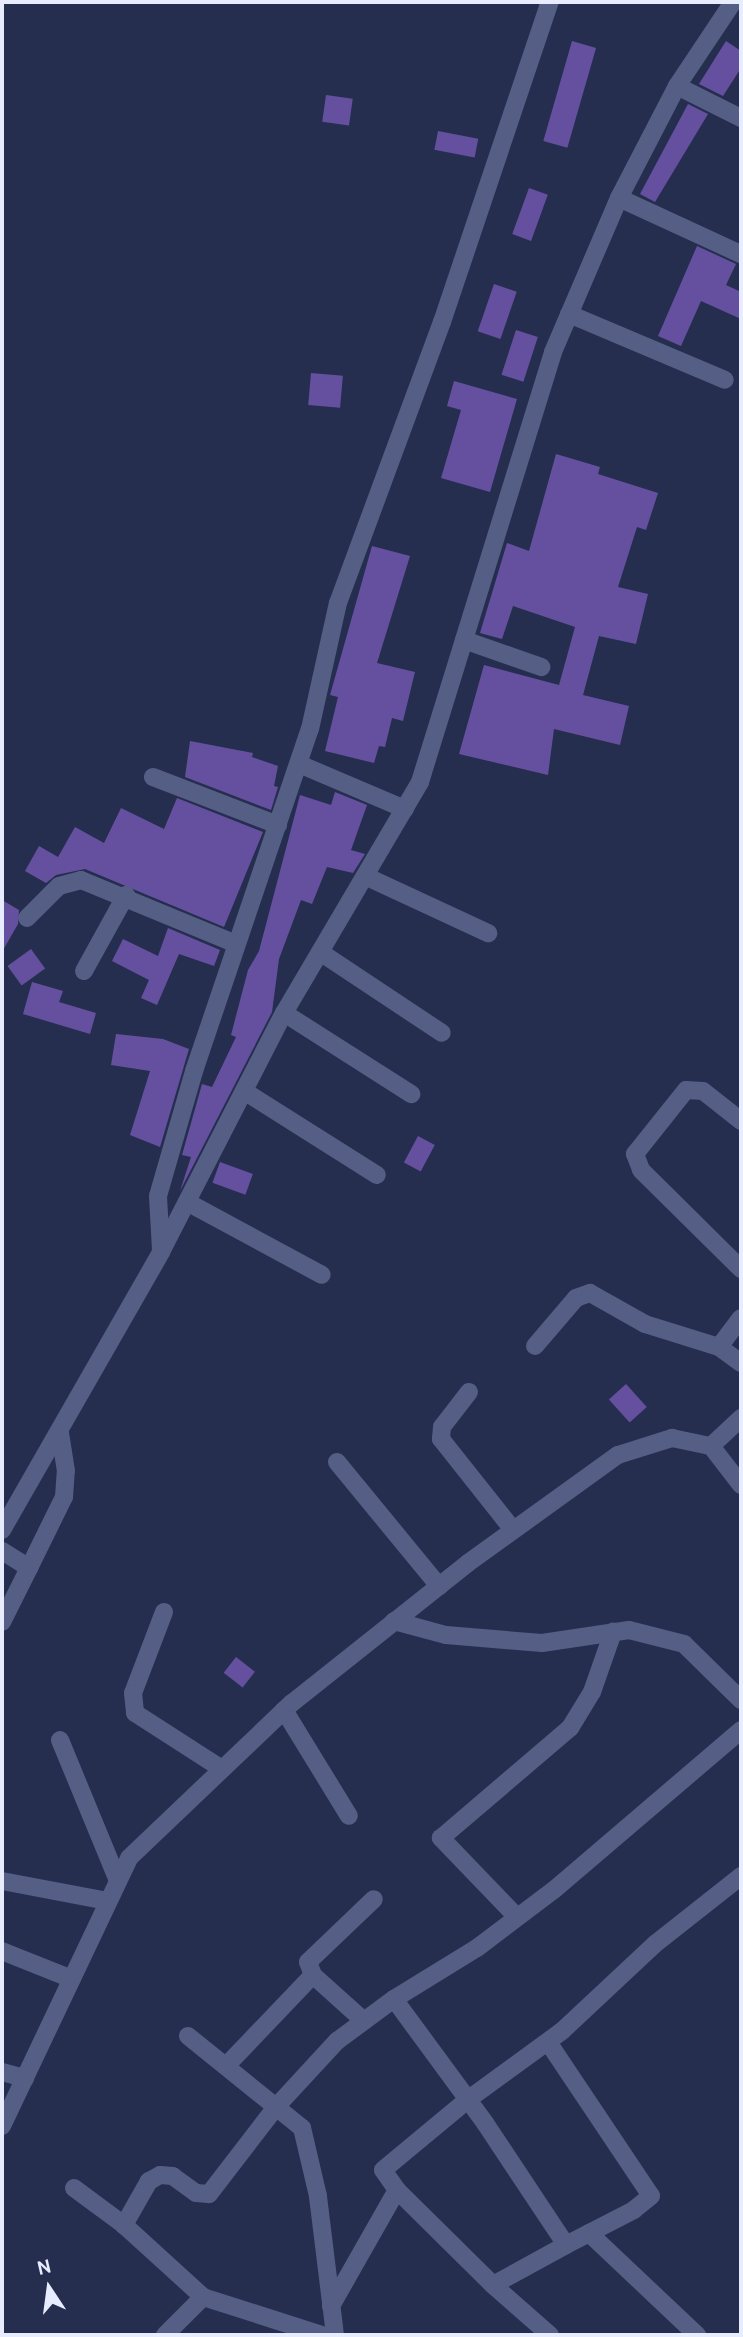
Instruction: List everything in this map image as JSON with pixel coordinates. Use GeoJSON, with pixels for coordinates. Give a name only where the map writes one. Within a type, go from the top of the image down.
{"type":"FeatureCollection","features":[{"type":"Feature","properties":{"kind":"street"},"geometry":{"type":"LineString","coordinates":[[161,1252],[158,1196],[236,944],[299,764],[338,603],[442,322],[550,2]]}},
{"type":"Feature","properties":{"kind":"street"},"geometry":{"type":"LineString","coordinates":[[2,1530],[60,1433],[161,1252],[284,1013],[420,782],[553,352],[619,198],[677,86],[733,2]]}},
{"type":"Feature","properties":{"kind":"street"},"geometry":{"type":"LineString","coordinates":[[677,86],[741,118]]}},
{"type":"Feature","properties":{"kind":"street"},"geometry":{"type":"LineString","coordinates":[[619,198],[741,254]]}},
{"type":"Feature","properties":{"kind":"street"},"geometry":{"type":"LineString","coordinates":[[569,314],[725,380]]}},
{"type":"Feature","properties":{"kind":"street"},"geometry":{"type":"LineString","coordinates":[[464,640],[541,667]]}},
{"type":"Feature","properties":{"kind":"street"},"geometry":{"type":"LineString","coordinates":[[299,764],[405,809]]}},
{"type":"Feature","properties":{"kind":"street"},"geometry":{"type":"LineString","coordinates":[[153,777],[278,825]]}},
{"type":"Feature","properties":{"kind":"street"},"geometry":{"type":"LineString","coordinates":[[365,876],[488,933]]}},
{"type":"Feature","properties":{"kind":"street"},"geometry":{"type":"LineString","coordinates":[[27,918],[70,881],[94,882],[236,944]]}},
{"type":"Feature","properties":{"kind":"street"},"geometry":{"type":"LineString","coordinates":[[84,971],[126,895]]}},
{"type":"Feature","properties":{"kind":"street"},"geometry":{"type":"LineString","coordinates":[[320,953],[442,1032]]}},
{"type":"Feature","properties":{"kind":"street"},"geometry":{"type":"LineString","coordinates":[[284,1013],[411,1094]]}},
{"type":"Feature","properties":{"kind":"street"},"geometry":{"type":"LineString","coordinates":[[741,1121],[703,1091],[686,1090],[635,1154],[641,1170],[741,1269]]}},
{"type":"Feature","properties":{"kind":"street"},"geometry":{"type":"LineString","coordinates":[[244,1091],[377,1175]]}},
{"type":"Feature","properties":{"kind":"street"},"geometry":{"type":"LineString","coordinates":[[187,1202],[322,1275]]}},
{"type":"Feature","properties":{"kind":"street"},"geometry":{"type":"LineString","coordinates":[[535,1346],[576,1298],[590,1293],[645,1324],[719,1346],[741,1363]]}},
{"type":"Feature","properties":{"kind":"street"},"geometry":{"type":"LineString","coordinates":[[719,1346],[741,1318]]}},
{"type":"Feature","properties":{"kind":"street"},"geometry":{"type":"LineString","coordinates":[[469,1392],[442,1427],[441,1439],[513,1530]]}},
{"type":"Feature","properties":{"kind":"street"},"geometry":{"type":"LineString","coordinates":[[711,1446],[741,1418]]}},
{"type":"Feature","properties":{"kind":"street"},"geometry":{"type":"LineString","coordinates":[[2,1622],[64,1497],[66,1471],[60,1433]]}},
{"type":"Feature","properties":{"kind":"street"},"geometry":{"type":"LineString","coordinates":[[2,2126],[129,1858],[284,1710],[439,1586],[618,1455],[672,1438],[711,1446],[741,1485]]}},
{"type":"Feature","properties":{"kind":"street"},"geometry":{"type":"LineString","coordinates":[[337,1462],[439,1586]]}},
{"type":"Feature","properties":{"kind":"street"},"geometry":{"type":"LineString","coordinates":[[2,1551],[29,1567]]}},
{"type":"Feature","properties":{"kind":"street"},"geometry":{"type":"LineString","coordinates":[[164,1612],[133,1693],[135,1713],[222,1769]]}},
{"type":"Feature","properties":{"kind":"street"},"geometry":{"type":"LineString","coordinates":[[394,1621],[446,1635],[542,1643],[629,1630],[684,1644],[741,1700]]}},
{"type":"Feature","properties":{"kind":"street"},"geometry":{"type":"LineString","coordinates":[[517,1917],[441,1838],[570,1728],[592,1692],[613,1632]]}},
{"type":"Feature","properties":{"kind":"street"},"geometry":{"type":"LineString","coordinates":[[284,1710],[349,1816]]}},
{"type":"Feature","properties":{"kind":"street"},"geometry":{"type":"LineString","coordinates":[[124,2225],[149,2181],[160,2175],[173,2176],[196,2193],[209,2194],[276,2107],[337,2041],[394,1999],[517,1917],[741,1730]]}},
{"type":"Feature","properties":{"kind":"street"},"geometry":{"type":"LineString","coordinates":[[60,1740],[118,1881]]}},
{"type":"Feature","properties":{"kind":"street"},"geometry":{"type":"LineString","coordinates":[[550,2335],[493,2285],[397,2190],[383,2170],[466,2101],[548,2042],[655,1944],[741,1876]]}},
{"type":"Feature","properties":{"kind":"street"},"geometry":{"type":"LineString","coordinates":[[2,1881],[108,1901]]}},
{"type":"Feature","properties":{"kind":"street"},"geometry":{"type":"LineString","coordinates":[[364,2021],[309,1970],[311,1954],[374,1899]]}},
{"type":"Feature","properties":{"kind":"street"},"geometry":{"type":"LineString","coordinates":[[2,1954],[72,1979]]}},
{"type":"Feature","properties":{"kind":"street"},"geometry":{"type":"LineString","coordinates":[[226,2066],[313,1975]]}},
{"type":"Feature","properties":{"kind":"street"},"geometry":{"type":"LineString","coordinates":[[394,1999],[566,2245]]}},
{"type":"Feature","properties":{"kind":"street"},"geometry":{"type":"LineString","coordinates":[[188,2036],[302,2128],[318,2196],[335,2335]]}},
{"type":"Feature","properties":{"kind":"street"},"geometry":{"type":"LineString","coordinates":[[493,2285],[651,2196],[548,2042]]}},
{"type":"Feature","properties":{"kind":"street"},"geometry":{"type":"LineString","coordinates":[[2,2072],[25,2078]]}},
{"type":"Feature","properties":{"kind":"street"},"geometry":{"type":"LineString","coordinates":[[74,2188],[124,2225],[203,2297],[322,2335]]}},
{"type":"Feature","properties":{"kind":"street"},"geometry":{"type":"LineString","coordinates":[[331,2306],[397,2190]]}},
{"type":"Feature","properties":{"kind":"street"},"geometry":{"type":"LineString","coordinates":[[589,2233],[697,2335]]}},
{"type":"Feature","properties":{"kind":"street"},"geometry":{"type":"LineString","coordinates":[[166,2335],[203,2297]]}},
{"type":"Feature","properties":{"kind":"building"},"geometry":{"type":"Polygon","coordinates":[[[572,41],[596,48],[567,148],[543,141],[572,41]]]}},
{"type":"Feature","properties":{"kind":"building"},"geometry":{"type":"Polygon","coordinates":[[[726,41],[741,51],[741,68],[723,96],[699,84],[726,41]]]}},
{"type":"Feature","properties":{"kind":"building"},"geometry":{"type":"Polygon","coordinates":[[[326,95],[353,99],[349,125],[322,122],[326,95]]]}},
{"type":"Feature","properties":{"kind":"building"},"geometry":{"type":"Polygon","coordinates":[[[688,104],[708,114],[655,202],[640,194],[688,104]]]}},
{"type":"Feature","properties":{"kind":"building"},"geometry":{"type":"Polygon","coordinates":[[[438,131],[478,139],[475,157],[434,150],[438,131]]]}},
{"type":"Feature","properties":{"kind":"building"},"geometry":{"type":"Polygon","coordinates":[[[529,188],[548,195],[531,241],[512,234],[529,188]]]}},
{"type":"Feature","properties":{"kind":"building"},"geometry":{"type":"Polygon","coordinates":[[[697,246],[736,264],[726,285],[741,292],[741,319],[701,301],[681,346],[658,336],[697,246]]]}},
{"type":"Feature","properties":{"kind":"building"},"geometry":{"type":"Polygon","coordinates":[[[494,284],[517,292],[500,339],[478,331],[494,284]]]}},
{"type":"Feature","properties":{"kind":"building"},"geometry":{"type":"Polygon","coordinates":[[[516,330],[538,337],[523,382],[501,375],[516,330]]]}},
{"type":"Feature","properties":{"kind":"building"},"geometry":{"type":"Polygon","coordinates":[[[311,373],[343,376],[340,408],[308,405],[311,373]]]}},
{"type":"Feature","properties":{"kind":"building"},"geometry":{"type":"Polygon","coordinates":[[[454,381],[517,399],[490,492],[441,478],[461,410],[447,406],[454,381]]]}},
{"type":"Feature","properties":{"kind":"building"},"geometry":{"type":"Polygon","coordinates":[[[556,454],[600,467],[598,474],[658,493],[646,530],[637,527],[618,587],[648,594],[636,644],[599,636],[583,695],[629,706],[620,745],[554,729],[548,775],[459,754],[484,665],[559,685],[575,627],[513,606],[502,639],[480,633],[507,543],[529,551],[556,454]]]}},
{"type":"Feature","properties":{"kind":"building"},"geometry":{"type":"Polygon","coordinates":[[[372,546],[410,556],[377,663],[415,672],[403,721],[392,718],[385,747],[379,746],[374,763],[325,751],[338,697],[330,695],[372,546]]]}},
{"type":"Feature","properties":{"kind":"building"},"geometry":{"type":"Polygon","coordinates":[[[190,741],[253,753],[252,757],[278,766],[274,786],[278,787],[271,810],[185,777],[190,741]]]}},
{"type":"Feature","properties":{"kind":"building"},"geometry":{"type":"Polygon","coordinates":[[[335,792],[367,805],[351,850],[365,854],[353,873],[327,867],[312,904],[301,900],[279,959],[272,1012],[180,1191],[191,1157],[182,1155],[202,1084],[212,1087],[236,1037],[231,1035],[248,970],[259,951],[300,795],[331,805],[335,792]]]}},
{"type":"Feature","properties":{"kind":"building"},"geometry":{"type":"Polygon","coordinates":[[[177,798],[263,832],[224,927],[85,869],[56,875],[46,883],[25,871],[39,846],[58,857],[75,827],[104,843],[121,808],[164,829],[177,798]]]}},
{"type":"Feature","properties":{"kind":"building"},"geometry":{"type":"Polygon","coordinates":[[[2,900],[19,910],[18,924],[2,952],[2,900]]]}},
{"type":"Feature","properties":{"kind":"building"},"geometry":{"type":"Polygon","coordinates":[[[168,928],[220,950],[214,966],[179,954],[157,1005],[141,998],[149,980],[112,961],[123,939],[158,956],[168,928]]]}},
{"type":"Feature","properties":{"kind":"building"},"geometry":{"type":"Polygon","coordinates":[[[31,949],[45,968],[22,985],[8,966],[31,949]]]}},
{"type":"Feature","properties":{"kind":"building"},"geometry":{"type":"Polygon","coordinates":[[[32,982],[63,991],[59,1002],[96,1013],[90,1034],[23,1014],[32,982]]]}},
{"type":"Feature","properties":{"kind":"building"},"geometry":{"type":"Polygon","coordinates":[[[116,1034],[163,1039],[189,1049],[160,1147],[130,1135],[150,1071],[111,1065],[116,1034]]]}},
{"type":"Feature","properties":{"kind":"building"},"geometry":{"type":"Polygon","coordinates":[[[418,1136],[435,1145],[421,1171],[404,1162],[418,1136]]]}},
{"type":"Feature","properties":{"kind":"building"},"geometry":{"type":"Polygon","coordinates":[[[220,1162],[253,1174],[245,1195],[212,1183],[220,1162]]]}},
{"type":"Feature","properties":{"kind":"building"},"geometry":{"type":"Polygon","coordinates":[[[626,1384],[647,1407],[630,1422],[609,1399],[626,1384]]]}},
{"type":"Feature","properties":{"kind":"building"},"geometry":{"type":"Polygon","coordinates":[[[236,1657],[255,1672],[243,1688],[224,1673],[236,1657]]]}}]}
